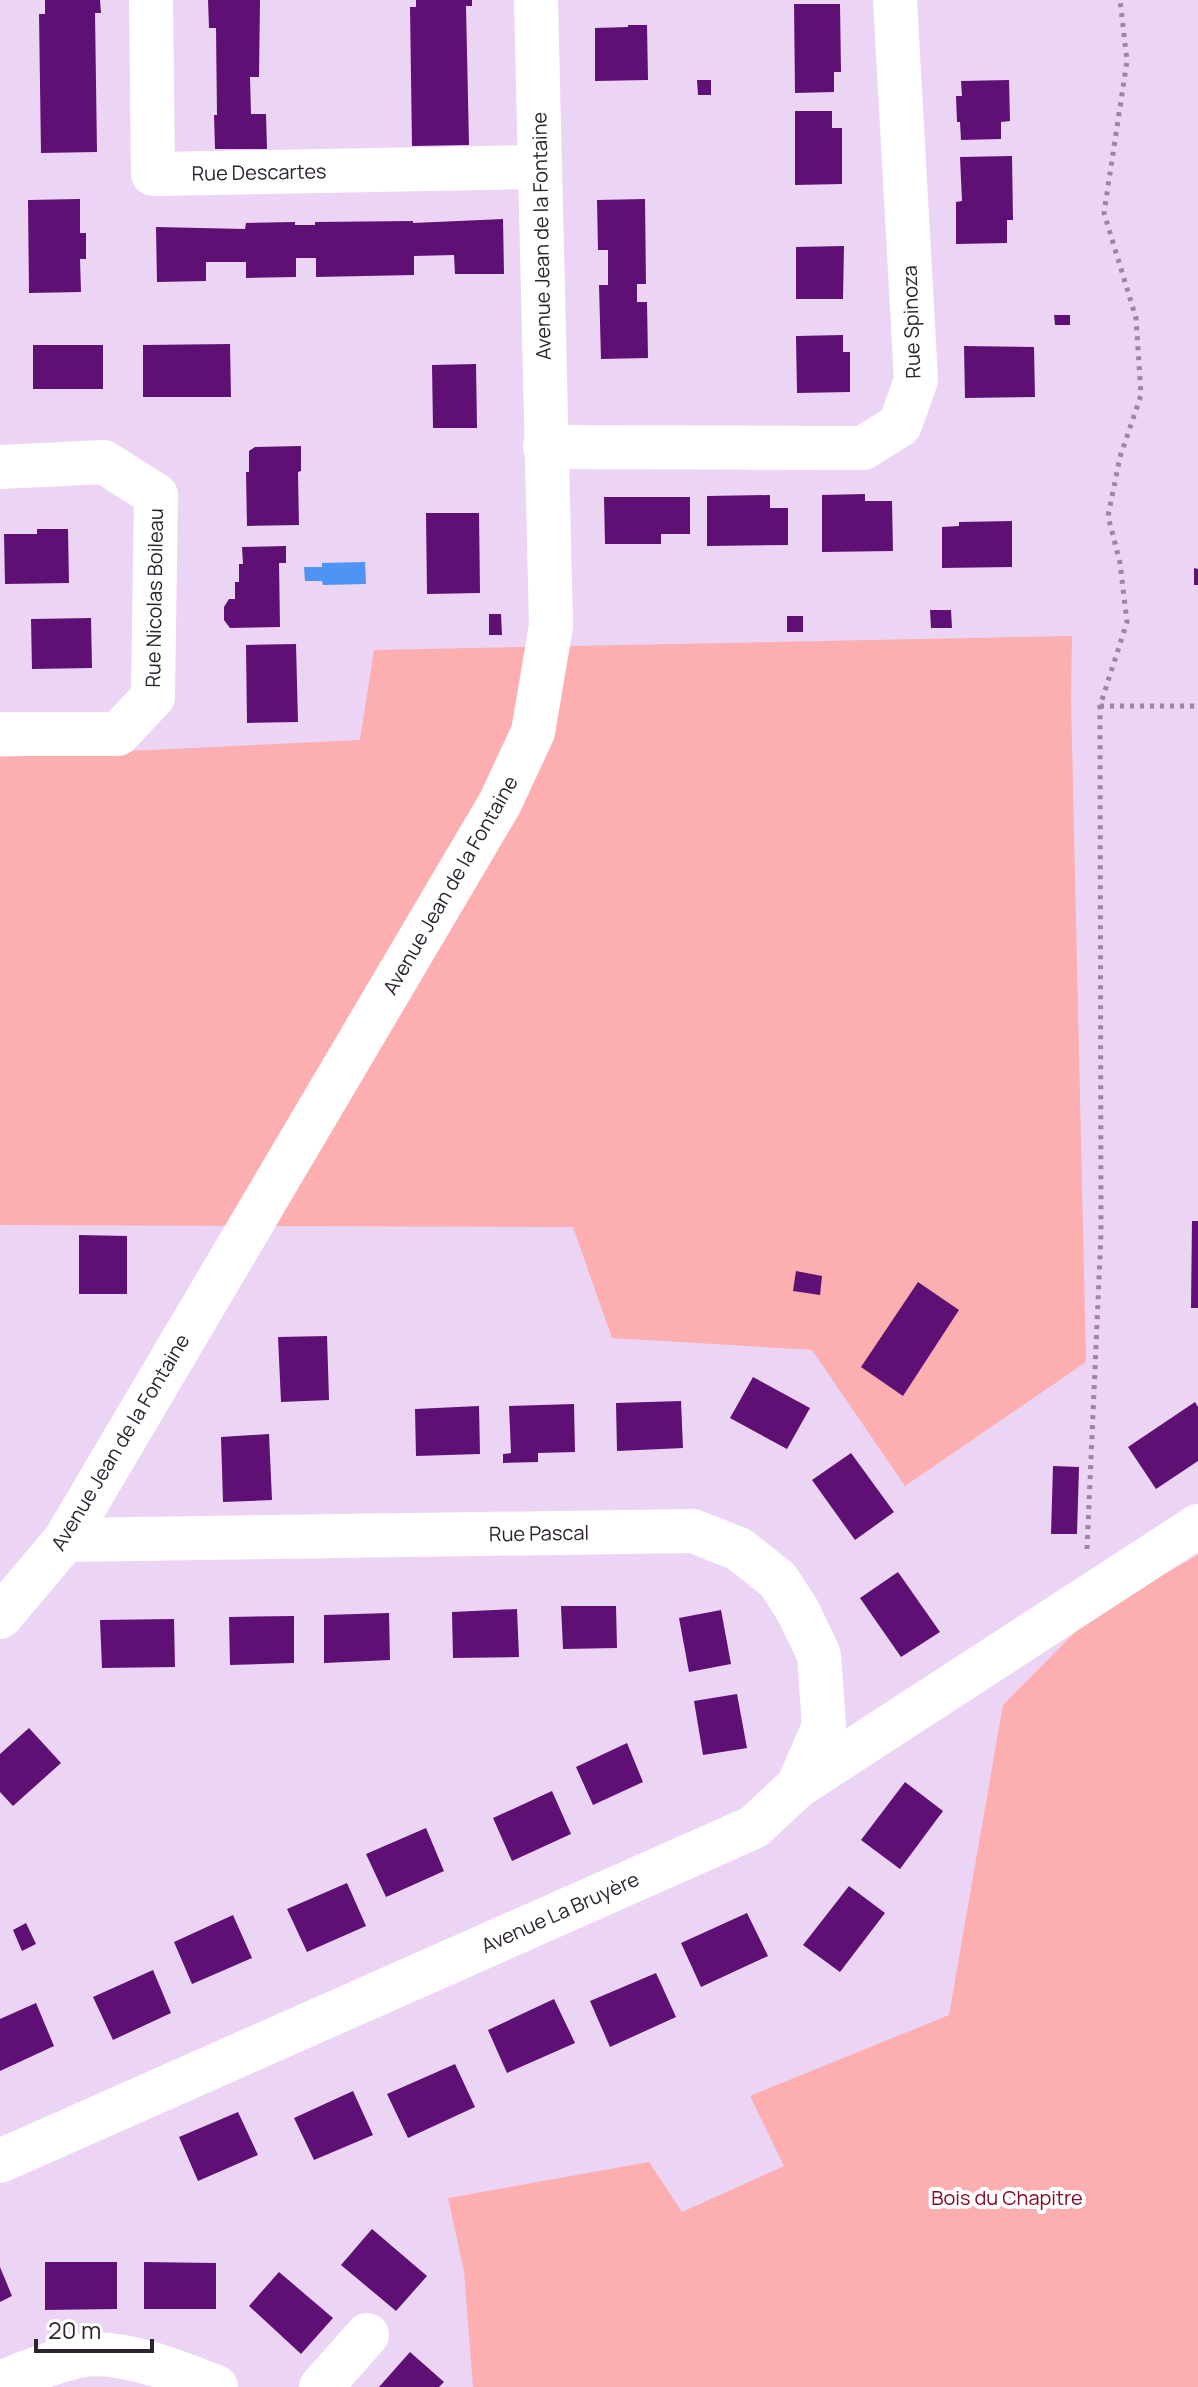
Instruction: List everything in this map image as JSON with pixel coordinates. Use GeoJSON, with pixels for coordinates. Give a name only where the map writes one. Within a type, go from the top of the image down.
{"type":"FeatureCollection","features":[{"type":"Feature","properties":{"kind":"street","name":"Rue Descartes"},"geometry":{"type":"LineString","coordinates":[[151,0],[153,174],[540,167]]}},
{"type":"Feature","properties":{"kind":"street","name":"Avenue Jean de la Fontaine"},"geometry":{"type":"LineString","coordinates":[[0,1617],[65,1540],[492,817],[533,732],[551,626],[536,0]]}},
{"type":"Feature","properties":{"kind":"street","name":"Rue Spinoza"},"geometry":{"type":"LineString","coordinates":[[545,447],[863,448],[900,425],[916,380],[895,0]]}},
{"type":"Feature","properties":{"kind":"street","name":"Rue Nicolas Boileau"},"geometry":{"type":"LineString","coordinates":[[0,467],[104,462],[156,495],[153,697],[118,734],[0,734]]}},
{"type":"Feature","properties":{"kind":"street","name":"Avenue La Bruyère"},"geometry":{"type":"LineString","coordinates":[[0,2161],[754,1827],[798,1786],[1198,1526]]}},
{"type":"Feature","properties":{"kind":"street","name":"Rue Pascal"},"geometry":{"type":"LineString","coordinates":[[65,1540],[693,1531],[739,1549],[778,1580],[798,1611],[819,1655],[824,1726],[798,1786]]}},
{"type":"Feature","properties":{"kind":"street"},"geometry":{"type":"LineString","coordinates":[[321,2387],[367,2335]]}},
{"type":"Feature","properties":{"kind":"street"},"geometry":{"type":"LineString","coordinates":[[0,2383],[29,2370],[93,2354],[160,2365],[216,2387]]}},
{"type":"Feature","properties":{"kind":"path"},"geometry":{"type":"LineString","coordinates":[[1085,1601],[1101,1233],[1100,706],[1127,622],[1120,563],[1108,516],[1120,457],[1141,395],[1136,318],[1104,213],[1127,61],[1120,0]]}},
{"type":"Feature","properties":{"kind":"path"},"geometry":{"type":"LineString","coordinates":[[1100,706],[1198,706]]}},
{"type":"Feature","properties":{"kind":"green space"},"geometry":{"type":"Polygon","coordinates":[[[1072,636],[1086,1362],[905,1486],[812,1350],[612,1338],[573,1227],[0,1225],[0,757],[360,740],[374,650],[1072,636]]]}},
{"type":"Feature","properties":{"kind":"green space","name":"Bois du Chapitre"},"geometry":{"type":"Polygon","coordinates":[[[1198,1555],[1198,2387],[473,2387],[464,2271],[448,2198],[649,2162],[682,2212],[784,2166],[750,2096],[949,2015],[1003,1705],[1094,1613],[1198,1555]]]}},
{"type":"Feature","properties":{"kind":"water"},"geometry":{"type":"Polygon","coordinates":[[[365,562],[366,584],[323,585],[322,581],[305,581],[304,567],[322,567],[322,563],[365,562]]]}},
{"type":"Feature","properties":{"kind":"building"},"geometry":{"type":"Polygon","coordinates":[[[45,0],[100,0],[101,13],[95,13],[97,152],[41,153],[39,14],[45,14],[45,0]]]}},
{"type":"Feature","properties":{"kind":"building"},"geometry":{"type":"Polygon","coordinates":[[[208,0],[260,0],[259,77],[250,77],[251,114],[266,114],[267,149],[215,149],[216,28],[209,28],[208,0]]]}},
{"type":"Feature","properties":{"kind":"building"},"geometry":{"type":"Polygon","coordinates":[[[416,0],[472,0],[472,6],[466,6],[469,145],[412,146],[410,7],[416,7],[416,0]]]}},
{"type":"Feature","properties":{"kind":"building"},"geometry":{"type":"Polygon","coordinates":[[[794,4],[840,4],[841,72],[834,72],[834,92],[795,93],[794,4]]]}},
{"type":"Feature","properties":{"kind":"building"},"geometry":{"type":"Polygon","coordinates":[[[647,25],[648,80],[595,81],[595,28],[647,25]]]}},
{"type":"Feature","properties":{"kind":"building"},"geometry":{"type":"Polygon","coordinates":[[[697,80],[711,80],[711,95],[698,95],[697,80]]]}},
{"type":"Feature","properties":{"kind":"building"},"geometry":{"type":"Polygon","coordinates":[[[1009,80],[1010,121],[1001,122],[1001,139],[961,140],[956,96],[962,96],[961,81],[1009,80]]]}},
{"type":"Feature","properties":{"kind":"building"},"geometry":{"type":"Polygon","coordinates":[[[795,111],[832,111],[832,128],[842,128],[842,184],[795,185],[795,111]]]}},
{"type":"Feature","properties":{"kind":"building"},"geometry":{"type":"Polygon","coordinates":[[[1012,156],[1013,220],[1007,220],[1007,243],[956,244],[956,202],[962,201],[960,157],[1012,156]]]}},
{"type":"Feature","properties":{"kind":"building"},"geometry":{"type":"Polygon","coordinates":[[[80,199],[80,233],[86,233],[86,259],[80,259],[81,292],[29,293],[28,200],[80,199]]]}},
{"type":"Feature","properties":{"kind":"building"},"geometry":{"type":"Polygon","coordinates":[[[645,199],[646,284],[637,284],[637,302],[647,302],[648,358],[601,359],[599,285],[608,285],[608,250],[598,250],[597,200],[645,199]]]}},
{"type":"Feature","properties":{"kind":"building"},"geometry":{"type":"Polygon","coordinates":[[[503,219],[504,274],[455,274],[454,255],[414,256],[414,275],[316,277],[316,258],[296,258],[296,277],[246,278],[246,262],[206,262],[206,281],[157,282],[156,227],[245,229],[246,223],[295,222],[295,225],[315,225],[315,222],[413,223],[503,219]]]}},
{"type":"Feature","properties":{"kind":"building"},"geometry":{"type":"Polygon","coordinates":[[[844,246],[843,299],[796,299],[796,247],[844,246]]]}},
{"type":"Feature","properties":{"kind":"building"},"geometry":{"type":"Polygon","coordinates":[[[1054,315],[1070,315],[1070,325],[1055,325],[1054,315]]]}},
{"type":"Feature","properties":{"kind":"building"},"geometry":{"type":"Polygon","coordinates":[[[843,335],[843,352],[850,352],[850,392],[797,393],[796,336],[843,335]]]}},
{"type":"Feature","properties":{"kind":"building"},"geometry":{"type":"Polygon","coordinates":[[[230,344],[231,397],[143,397],[143,345],[230,344]]]}},
{"type":"Feature","properties":{"kind":"building"},"geometry":{"type":"Polygon","coordinates":[[[33,345],[103,345],[103,389],[33,389],[33,345]]]}},
{"type":"Feature","properties":{"kind":"building"},"geometry":{"type":"Polygon","coordinates":[[[964,346],[1034,347],[1035,397],[965,398],[964,346]]]}},
{"type":"Feature","properties":{"kind":"building"},"geometry":{"type":"Polygon","coordinates":[[[476,364],[477,428],[433,428],[432,365],[476,364]]]}},
{"type":"Feature","properties":{"kind":"building"},"geometry":{"type":"Polygon","coordinates":[[[301,446],[299,525],[247,526],[246,472],[249,472],[249,451],[255,447],[301,446]]]}},
{"type":"Feature","properties":{"kind":"building"},"geometry":{"type":"Polygon","coordinates":[[[865,494],[865,501],[892,501],[893,551],[822,552],[822,495],[865,494]]]}},
{"type":"Feature","properties":{"kind":"building"},"geometry":{"type":"Polygon","coordinates":[[[770,495],[770,508],[788,508],[788,545],[707,546],[707,496],[770,495]]]}},
{"type":"Feature","properties":{"kind":"building"},"geometry":{"type":"Polygon","coordinates":[[[604,497],[690,497],[690,534],[661,534],[661,544],[605,544],[604,497]]]}},
{"type":"Feature","properties":{"kind":"building"},"geometry":{"type":"Polygon","coordinates":[[[426,513],[479,513],[480,593],[427,594],[426,513]]]}},
{"type":"Feature","properties":{"kind":"building"},"geometry":{"type":"Polygon","coordinates":[[[1012,521],[1012,567],[942,568],[942,527],[959,526],[959,522],[1012,521]]]}},
{"type":"Feature","properties":{"kind":"building"},"geometry":{"type":"Polygon","coordinates":[[[37,529],[68,529],[69,583],[5,584],[4,534],[37,534],[37,529]]]}},
{"type":"Feature","properties":{"kind":"building"},"geometry":{"type":"Polygon","coordinates":[[[286,546],[286,563],[279,563],[280,627],[230,628],[224,620],[224,607],[229,599],[235,599],[239,564],[243,564],[242,547],[286,546]]]}},
{"type":"Feature","properties":{"kind":"building"},"geometry":{"type":"Polygon","coordinates":[[[1194,568],[1198,569],[1198,585],[1194,585],[1194,568]]]}},
{"type":"Feature","properties":{"kind":"building"},"geometry":{"type":"Polygon","coordinates":[[[930,610],[951,610],[952,628],[931,628],[930,610]]]}},
{"type":"Feature","properties":{"kind":"building"},"geometry":{"type":"Polygon","coordinates":[[[489,614],[501,614],[502,635],[489,635],[489,614]]]}},
{"type":"Feature","properties":{"kind":"building"},"geometry":{"type":"Polygon","coordinates":[[[787,616],[803,616],[803,632],[787,632],[787,616]]]}},
{"type":"Feature","properties":{"kind":"building"},"geometry":{"type":"Polygon","coordinates":[[[91,618],[92,668],[32,669],[31,619],[91,618]]]}},
{"type":"Feature","properties":{"kind":"building"},"geometry":{"type":"Polygon","coordinates":[[[296,644],[298,722],[247,723],[246,645],[296,644]]]}},
{"type":"Feature","properties":{"kind":"building"},"geometry":{"type":"Polygon","coordinates":[[[1192,1221],[1198,1221],[1198,1308],[1191,1308],[1192,1221]]]}},
{"type":"Feature","properties":{"kind":"building"},"geometry":{"type":"Polygon","coordinates":[[[79,1235],[127,1236],[127,1294],[79,1294],[79,1235]]]}},
{"type":"Feature","properties":{"kind":"building"},"geometry":{"type":"Polygon","coordinates":[[[796,1271],[822,1276],[820,1295],[793,1291],[796,1271]]]}},
{"type":"Feature","properties":{"kind":"building"},"geometry":{"type":"Polygon","coordinates":[[[918,1282],[959,1310],[903,1396],[861,1367],[918,1282]]]}},
{"type":"Feature","properties":{"kind":"building"},"geometry":{"type":"Polygon","coordinates":[[[327,1336],[329,1400],[281,1402],[278,1337],[327,1336]]]}},
{"type":"Feature","properties":{"kind":"building"},"geometry":{"type":"Polygon","coordinates":[[[753,1377],[810,1408],[787,1449],[730,1418],[753,1377]]]}},
{"type":"Feature","properties":{"kind":"building"},"geometry":{"type":"Polygon","coordinates":[[[681,1401],[683,1448],[617,1451],[616,1403],[681,1401]]]}},
{"type":"Feature","properties":{"kind":"building"},"geometry":{"type":"Polygon","coordinates":[[[1195,1402],[1198,1407],[1198,1461],[1156,1489],[1128,1447],[1195,1402]]]}},
{"type":"Feature","properties":{"kind":"building"},"geometry":{"type":"Polygon","coordinates":[[[574,1404],[575,1452],[538,1453],[538,1462],[503,1463],[503,1454],[511,1453],[509,1406],[574,1404]]]}},
{"type":"Feature","properties":{"kind":"building"},"geometry":{"type":"Polygon","coordinates":[[[479,1406],[480,1454],[416,1456],[415,1409],[479,1406]]]}},
{"type":"Feature","properties":{"kind":"building"},"geometry":{"type":"Polygon","coordinates":[[[269,1434],[272,1500],[223,1502],[221,1437],[269,1434]]]}},
{"type":"Feature","properties":{"kind":"building"},"geometry":{"type":"Polygon","coordinates":[[[851,1453],[894,1512],[855,1540],[812,1480],[851,1453]]]}},
{"type":"Feature","properties":{"kind":"building"},"geometry":{"type":"Polygon","coordinates":[[[1053,1466],[1079,1467],[1077,1534],[1051,1534],[1053,1466]]]}},
{"type":"Feature","properties":{"kind":"building"},"geometry":{"type":"Polygon","coordinates":[[[898,1572],[940,1632],[901,1657],[860,1598],[898,1572]]]}},
{"type":"Feature","properties":{"kind":"building"},"geometry":{"type":"Polygon","coordinates":[[[561,1606],[616,1606],[617,1648],[563,1649],[561,1606]]]}},
{"type":"Feature","properties":{"kind":"building"},"geometry":{"type":"Polygon","coordinates":[[[517,1609],[519,1657],[453,1658],[452,1612],[517,1609]]]}},
{"type":"Feature","properties":{"kind":"building"},"geometry":{"type":"Polygon","coordinates":[[[721,1610],[731,1664],[689,1672],[679,1618],[721,1610]]]}},
{"type":"Feature","properties":{"kind":"building"},"geometry":{"type":"Polygon","coordinates":[[[389,1613],[390,1660],[324,1663],[324,1615],[389,1613]]]}},
{"type":"Feature","properties":{"kind":"building"},"geometry":{"type":"Polygon","coordinates":[[[294,1616],[294,1663],[230,1665],[229,1617],[294,1616]]]}},
{"type":"Feature","properties":{"kind":"building"},"geometry":{"type":"Polygon","coordinates":[[[174,1619],[175,1667],[102,1668],[100,1620],[174,1619]]]}},
{"type":"Feature","properties":{"kind":"building"},"geometry":{"type":"Polygon","coordinates":[[[737,1694],[747,1748],[703,1755],[694,1701],[737,1694]]]}},
{"type":"Feature","properties":{"kind":"building"},"geometry":{"type":"Polygon","coordinates":[[[29,1728],[61,1763],[13,1806],[0,1792],[0,1754],[29,1728]]]}},
{"type":"Feature","properties":{"kind":"building"},"geometry":{"type":"Polygon","coordinates":[[[627,1743],[643,1782],[593,1805],[576,1767],[627,1743]]]}},
{"type":"Feature","properties":{"kind":"building"},"geometry":{"type":"Polygon","coordinates":[[[905,1782],[943,1811],[900,1869],[861,1840],[905,1782]]]}},
{"type":"Feature","properties":{"kind":"building"},"geometry":{"type":"Polygon","coordinates":[[[552,1791],[571,1834],[512,1861],[493,1818],[552,1791]]]}},
{"type":"Feature","properties":{"kind":"building"},"geometry":{"type":"Polygon","coordinates":[[[426,1828],[444,1871],[386,1897],[366,1854],[426,1828]]]}},
{"type":"Feature","properties":{"kind":"building"},"geometry":{"type":"Polygon","coordinates":[[[347,1883],[366,1926],[307,1952],[287,1909],[347,1883]]]}},
{"type":"Feature","properties":{"kind":"building"},"geometry":{"type":"Polygon","coordinates":[[[849,1886],[885,1913],[840,1972],[803,1945],[849,1886]]]}},
{"type":"Feature","properties":{"kind":"building"},"geometry":{"type":"Polygon","coordinates":[[[747,1913],[768,1956],[701,1987],[681,1943],[747,1913]]]}},
{"type":"Feature","properties":{"kind":"building"},"geometry":{"type":"Polygon","coordinates":[[[233,1915],[252,1958],[192,1984],[174,1942],[233,1915]]]}},
{"type":"Feature","properties":{"kind":"building"},"geometry":{"type":"Polygon","coordinates":[[[26,1923],[36,1944],[22,1951],[13,1930],[26,1923]]]}},
{"type":"Feature","properties":{"kind":"building"},"geometry":{"type":"Polygon","coordinates":[[[153,1970],[171,2013],[113,2040],[93,1997],[153,1970]]]}},
{"type":"Feature","properties":{"kind":"building"},"geometry":{"type":"Polygon","coordinates":[[[656,1973],[676,2017],[610,2047],[590,2001],[656,1973]]]}},
{"type":"Feature","properties":{"kind":"building"},"geometry":{"type":"Polygon","coordinates":[[[554,1999],[575,2043],[507,2073],[488,2030],[554,1999]]]}},
{"type":"Feature","properties":{"kind":"building"},"geometry":{"type":"Polygon","coordinates":[[[36,2003],[54,2046],[0,2071],[0,2019],[36,2003]]]}},
{"type":"Feature","properties":{"kind":"building"},"geometry":{"type":"Polygon","coordinates":[[[455,2064],[475,2107],[408,2138],[387,2094],[455,2064]]]}},
{"type":"Feature","properties":{"kind":"building"},"geometry":{"type":"Polygon","coordinates":[[[353,2091],[373,2135],[314,2160],[294,2118],[353,2091]]]}},
{"type":"Feature","properties":{"kind":"building"},"geometry":{"type":"Polygon","coordinates":[[[238,2112],[258,2155],[198,2181],[179,2137],[238,2112]]]}},
{"type":"Feature","properties":{"kind":"building"},"geometry":{"type":"Polygon","coordinates":[[[372,2229],[427,2276],[396,2311],[341,2265],[372,2229]]]}},
{"type":"Feature","properties":{"kind":"building"},"geometry":{"type":"Polygon","coordinates":[[[45,2262],[117,2262],[117,2309],[45,2310],[45,2262]]]}},
{"type":"Feature","properties":{"kind":"building"},"geometry":{"type":"Polygon","coordinates":[[[144,2262],[216,2263],[216,2309],[144,2309],[144,2262]]]}},
{"type":"Feature","properties":{"kind":"building"},"geometry":{"type":"Polygon","coordinates":[[[0,2267],[12,2296],[0,2302],[0,2267]]]}},
{"type":"Feature","properties":{"kind":"building"},"geometry":{"type":"Polygon","coordinates":[[[279,2272],[333,2318],[301,2354],[249,2306],[279,2272]]]}},
{"type":"Feature","properties":{"kind":"building"},"geometry":{"type":"Polygon","coordinates":[[[410,2352],[444,2382],[439,2387],[379,2387],[410,2352]]]}}]}
